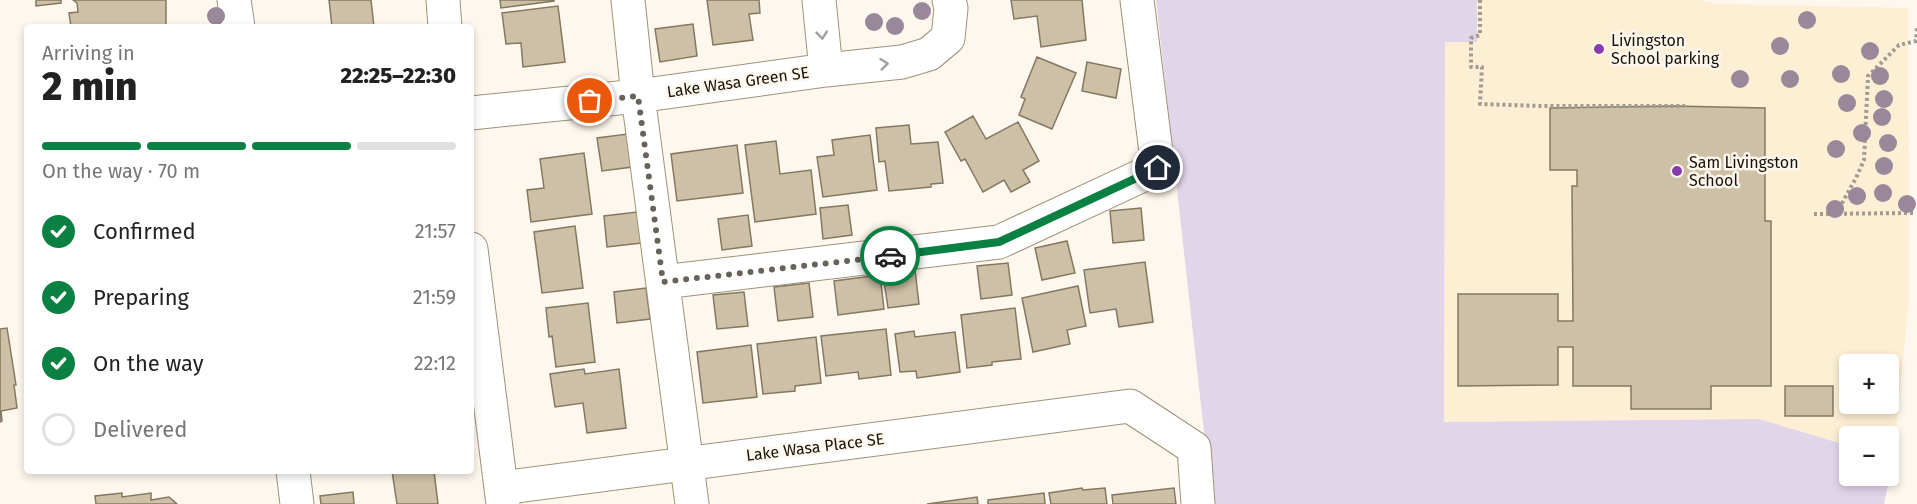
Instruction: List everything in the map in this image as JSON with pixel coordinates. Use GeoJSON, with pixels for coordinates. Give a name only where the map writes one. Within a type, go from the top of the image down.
{"type":"FeatureCollection","features":[{"type":"Feature","properties":{"kind":"street"},"geometry":{"type":"LineString","coordinates":[[234,0],[238,24]]}},
{"type":"Feature","properties":{"kind":"street"},"geometry":{"type":"LineString","coordinates":[[443,0],[446,24]]}},
{"type":"Feature","properties":{"kind":"street"},"geometry":{"type":"LineString","coordinates":[[628,0],[638,96],[692,504]]}},
{"type":"Feature","properties":{"kind":"street","name":"Lake Wasa Green SE"},"geometry":{"type":"LineString","coordinates":[[819,0],[826,69]]}},
{"type":"Feature","properties":{"kind":"street","name":"Lake Wasa Green SE"},"geometry":{"type":"LineString","coordinates":[[474,113],[638,96],[826,69],[902,62],[929,54],[948,38],[951,8],[949,0]]}},
{"type":"Feature","properties":{"kind":"street"},"geometry":{"type":"LineString","coordinates":[[663,282],[999,242],[1158,168],[1137,0]]}},
{"type":"Feature","properties":{"kind":"street"},"geometry":{"type":"LineString","coordinates":[[474,273],[502,496]]}},
{"type":"Feature","properties":{"kind":"street","name":"Lake Wasa Place SE"},"geometry":{"type":"LineString","coordinates":[[502,496],[687,464],[1130,406],[1194,448],[1198,504]]}},
{"type":"Feature","properties":{"kind":"street"},"geometry":{"type":"LineString","coordinates":[[293,474],[297,504]]}},
{"type":"Feature","properties":{"kind":"path"},"geometry":{"type":"LineString","coordinates":[[1480,0],[1480,35],[1471,38],[1471,67],[1482,67],[1480,104],[1685,106]]}},
{"type":"Feature","properties":{"kind":"path"},"geometry":{"type":"LineString","coordinates":[[1836,214],[1864,160],[1868,76],[1899,45],[1916,41],[1917,27]]}},
{"type":"Feature","properties":{"kind":"path"},"geometry":{"type":"LineString","coordinates":[[1814,214],[1912,213]]}},
{"type":"Feature","properties":{"kind":"shaded area"},"geometry":{"type":"Polygon","coordinates":[[[1156,0],[1477,0],[1477,42],[1445,42],[1444,422],[1759,419],[1839,443],[1839,486],[1888,486],[1884,504],[1212,504],[1156,0]]]}},
{"type":"Feature","properties":{"kind":"shaded area","name":"Sam Livingston School"},"geometry":{"type":"Polygon","coordinates":[[[1477,0],[1700,0],[1718,4],[1908,8],[1909,300],[1899,400],[1899,354],[1839,354],[1839,414],[1898,414],[1896,426],[1839,426],[1839,443],[1759,419],[1444,422],[1445,42],[1477,42],[1477,0]]]}},
{"type":"Feature","properties":{"kind":"building"},"geometry":{"type":"Polygon","coordinates":[[[36,0],[61,0],[61,3],[36,6],[36,0]]]}},
{"type":"Feature","properties":{"kind":"building"},"geometry":{"type":"Polygon","coordinates":[[[73,0],[166,0],[166,24],[71,24],[69,13],[78,12],[77,3],[73,0]]]}},
{"type":"Feature","properties":{"kind":"building"},"geometry":{"type":"Polygon","coordinates":[[[329,0],[371,0],[374,24],[332,24],[329,0]]]}},
{"type":"Feature","properties":{"kind":"building"},"geometry":{"type":"Polygon","coordinates":[[[500,0],[554,0],[554,1],[501,8],[500,0]]]}},
{"type":"Feature","properties":{"kind":"building"},"geometry":{"type":"Polygon","coordinates":[[[707,0],[759,0],[760,13],[749,14],[753,40],[713,45],[707,0]]]}},
{"type":"Feature","properties":{"kind":"building"},"geometry":{"type":"Polygon","coordinates":[[[1011,0],[1082,0],[1086,40],[1041,47],[1037,16],[1014,19],[1011,0]]]}},
{"type":"Feature","properties":{"kind":"building"},"geometry":{"type":"Polygon","coordinates":[[[558,6],[565,62],[523,67],[521,43],[506,44],[502,13],[558,6]]]}},
{"type":"Feature","properties":{"kind":"building"},"geometry":{"type":"Polygon","coordinates":[[[693,24],[697,56],[660,62],[655,29],[693,24]]]}},
{"type":"Feature","properties":{"kind":"building"},"geometry":{"type":"Polygon","coordinates":[[[1037,57],[1076,73],[1052,129],[1019,115],[1025,99],[1021,97],[1037,57]]]}},
{"type":"Feature","properties":{"kind":"building"},"geometry":{"type":"Polygon","coordinates":[[[1087,62],[1121,69],[1116,98],[1082,91],[1087,62]]]}},
{"type":"Feature","properties":{"kind":"building"},"geometry":{"type":"Polygon","coordinates":[[[1673,106],[1765,108],[1765,221],[1771,221],[1771,386],[1711,386],[1711,409],[1631,409],[1631,386],[1573,386],[1573,347],[1558,347],[1558,385],[1458,386],[1458,294],[1558,294],[1558,321],[1573,321],[1572,186],[1577,186],[1577,170],[1550,170],[1550,108],[1673,106]]]}},
{"type":"Feature","properties":{"kind":"building"},"geometry":{"type":"Polygon","coordinates":[[[973,116],[986,139],[1018,122],[1039,161],[1023,170],[1030,182],[1011,192],[1004,180],[983,192],[965,159],[961,161],[945,132],[973,116]]]}},
{"type":"Feature","properties":{"kind":"building"},"geometry":{"type":"Polygon","coordinates":[[[909,125],[911,144],[938,142],[943,183],[931,184],[931,187],[889,191],[885,161],[879,162],[876,128],[909,125]]]}},
{"type":"Feature","properties":{"kind":"building"},"geometry":{"type":"Polygon","coordinates":[[[628,134],[632,167],[602,171],[597,138],[628,134]]]}},
{"type":"Feature","properties":{"kind":"building"},"geometry":{"type":"Polygon","coordinates":[[[870,135],[877,190],[823,197],[817,157],[834,155],[832,140],[870,135]]]}},
{"type":"Feature","properties":{"kind":"building"},"geometry":{"type":"Polygon","coordinates":[[[776,141],[780,174],[811,170],[816,214],[755,222],[745,145],[776,141]]]}},
{"type":"Feature","properties":{"kind":"building"},"geometry":{"type":"Polygon","coordinates":[[[737,145],[743,193],[677,201],[671,154],[737,145]]]}},
{"type":"Feature","properties":{"kind":"building"},"geometry":{"type":"Polygon","coordinates":[[[584,153],[592,214],[531,222],[527,190],[544,188],[540,159],[584,153]]]}},
{"type":"Feature","properties":{"kind":"building"},"geometry":{"type":"Polygon","coordinates":[[[848,205],[852,235],[823,239],[820,208],[848,205]]]}},
{"type":"Feature","properties":{"kind":"building"},"geometry":{"type":"Polygon","coordinates":[[[1141,208],[1144,240],[1113,243],[1110,211],[1141,208]]]}},
{"type":"Feature","properties":{"kind":"building"},"geometry":{"type":"Polygon","coordinates":[[[637,212],[641,243],[607,247],[604,216],[637,212]]]}},
{"type":"Feature","properties":{"kind":"building"},"geometry":{"type":"Polygon","coordinates":[[[748,215],[752,246],[722,250],[718,219],[748,215]]]}},
{"type":"Feature","properties":{"kind":"building"},"geometry":{"type":"Polygon","coordinates":[[[575,226],[583,288],[542,293],[534,232],[575,226]]]}},
{"type":"Feature","properties":{"kind":"building"},"geometry":{"type":"Polygon","coordinates":[[[1067,241],[1075,273],[1042,280],[1035,248],[1067,241]]]}},
{"type":"Feature","properties":{"kind":"building"},"geometry":{"type":"Polygon","coordinates":[[[1145,262],[1153,322],[1119,327],[1116,309],[1090,313],[1084,270],[1145,262]]]}},
{"type":"Feature","properties":{"kind":"building"},"geometry":{"type":"Polygon","coordinates":[[[1008,263],[1012,295],[981,299],[977,266],[1008,263]]]}},
{"type":"Feature","properties":{"kind":"building"},"geometry":{"type":"Polygon","coordinates":[[[915,270],[919,304],[888,308],[883,274],[915,270]]]}},
{"type":"Feature","properties":{"kind":"building"},"geometry":{"type":"Polygon","coordinates":[[[880,275],[884,309],[838,315],[834,281],[880,275]]]}},
{"type":"Feature","properties":{"kind":"building"},"geometry":{"type":"Polygon","coordinates":[[[809,283],[813,317],[778,321],[774,287],[809,283]]]}},
{"type":"Feature","properties":{"kind":"building"},"geometry":{"type":"Polygon","coordinates":[[[1078,286],[1086,326],[1067,330],[1070,344],[1033,352],[1022,298],[1078,286]]]}},
{"type":"Feature","properties":{"kind":"building"},"geometry":{"type":"Polygon","coordinates":[[[646,288],[650,319],[617,323],[614,292],[646,288]]]}},
{"type":"Feature","properties":{"kind":"building"},"geometry":{"type":"Polygon","coordinates":[[[744,292],[748,326],[717,329],[713,295],[744,292]]]}},
{"type":"Feature","properties":{"kind":"building"},"geometry":{"type":"Polygon","coordinates":[[[588,303],[595,362],[556,367],[552,336],[549,337],[546,308],[588,303]]]}},
{"type":"Feature","properties":{"kind":"building"},"geometry":{"type":"Polygon","coordinates":[[[1015,308],[1021,359],[992,362],[992,365],[967,368],[961,315],[1015,308]]]}},
{"type":"Feature","properties":{"kind":"building"},"geometry":{"type":"Polygon","coordinates":[[[7,328],[16,385],[14,385],[17,408],[1,411],[2,421],[0,422],[0,329],[7,328]]]}},
{"type":"Feature","properties":{"kind":"building"},"geometry":{"type":"Polygon","coordinates":[[[886,329],[891,375],[859,379],[858,372],[826,376],[821,336],[886,329]]]}},
{"type":"Feature","properties":{"kind":"building"},"geometry":{"type":"Polygon","coordinates":[[[914,331],[915,337],[955,332],[960,372],[917,378],[916,371],[900,372],[895,334],[914,331]]]}},
{"type":"Feature","properties":{"kind":"building"},"geometry":{"type":"Polygon","coordinates":[[[816,337],[821,383],[795,386],[795,391],[763,394],[757,344],[816,337]]]}},
{"type":"Feature","properties":{"kind":"building"},"geometry":{"type":"Polygon","coordinates":[[[751,345],[757,397],[703,403],[697,352],[751,345]]]}},
{"type":"Feature","properties":{"kind":"building"},"geometry":{"type":"Polygon","coordinates":[[[584,369],[585,374],[619,369],[626,428],[587,433],[583,403],[555,407],[550,374],[584,369]]]}},
{"type":"Feature","properties":{"kind":"building"},"geometry":{"type":"Polygon","coordinates":[[[1785,386],[1833,386],[1833,416],[1785,416],[1785,386]]]}},
{"type":"Feature","properties":{"kind":"building"},"geometry":{"type":"Polygon","coordinates":[[[392,474],[434,474],[438,504],[397,504],[392,474]]]}},
{"type":"Feature","properties":{"kind":"building"},"geometry":{"type":"Polygon","coordinates":[[[1082,488],[1083,490],[1105,488],[1107,504],[1051,504],[1049,493],[1082,488]]]}},
{"type":"Feature","properties":{"kind":"building"},"geometry":{"type":"Polygon","coordinates":[[[1174,488],[1176,504],[1113,504],[1112,495],[1174,488]]]}},
{"type":"Feature","properties":{"kind":"building"},"geometry":{"type":"Polygon","coordinates":[[[353,492],[354,504],[321,504],[320,496],[353,492]]]}},
{"type":"Feature","properties":{"kind":"building"},"geometry":{"type":"Polygon","coordinates":[[[122,493],[122,497],[151,493],[151,500],[169,497],[177,504],[96,504],[95,496],[122,493]]]}},
{"type":"Feature","properties":{"kind":"building"},"geometry":{"type":"Polygon","coordinates":[[[1044,493],[1045,504],[988,504],[988,500],[1044,493]]]}},
{"type":"Feature","properties":{"kind":"building"},"geometry":{"type":"Polygon","coordinates":[[[977,497],[978,504],[927,504],[977,497]]]}},
{"type":"Feature","properties":{"kind":"way so far"},"geometry":{"type":"LineString","coordinates":[[590,101],[638,96],[663,282],[890,256]]}},
{"type":"Feature","properties":{"kind":"place","name":"Livingston School parking"},"geometry":{"type":"Point","coordinates":[1599,49]}},
{"type":"Feature","properties":{"kind":"place","name":"Sam Livingston School"},"geometry":{"type":"Point","coordinates":[1677,171]}},
{"type":"Feature","properties":{"kind":"route"},"geometry":{"type":"LineString","coordinates":[[890,256],[999,242],[1158,168]]}}]}
